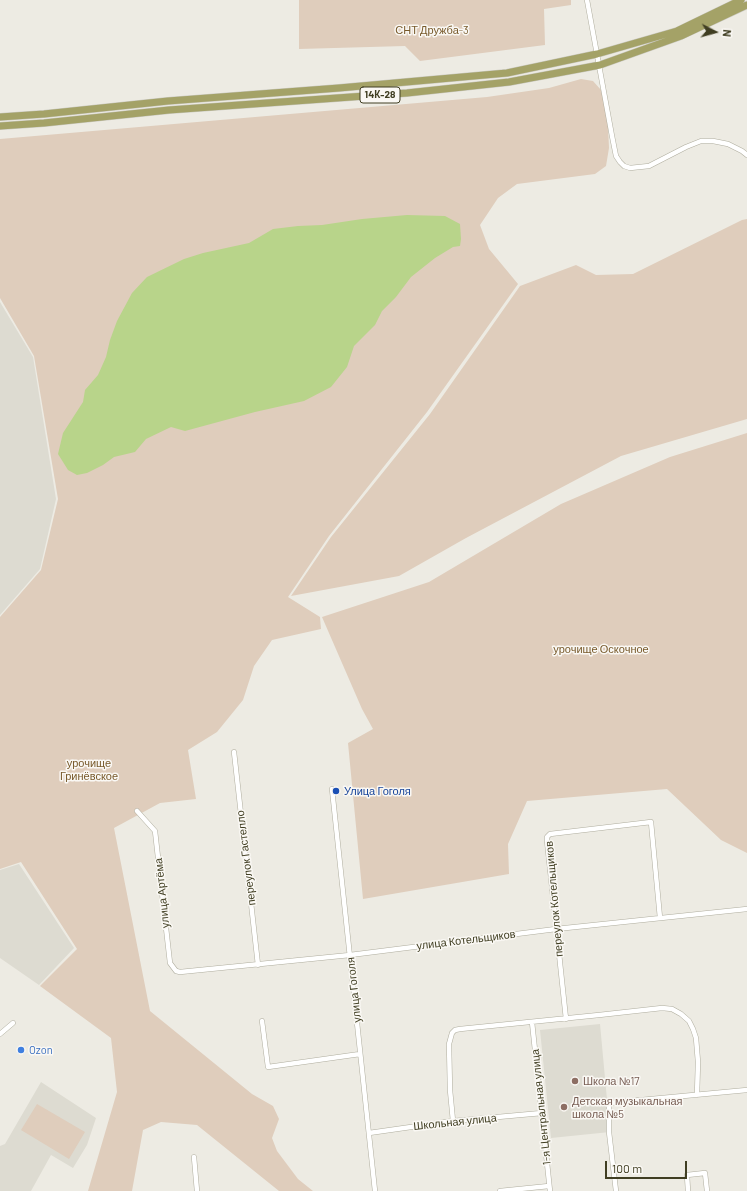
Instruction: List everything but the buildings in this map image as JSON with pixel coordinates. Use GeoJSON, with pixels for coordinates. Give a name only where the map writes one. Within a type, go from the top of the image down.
{"type":"FeatureCollection","features":[{"type":"Feature","properties":{"kind":"main road","name":"14К-28"},"geometry":{"type":"LineString","coordinates":[[0,117],[168,101],[347,88],[507,73],[597,54],[677,31],[741,0]]}},
{"type":"Feature","properties":{"kind":"main road","name":"14К-28"},"geometry":{"type":"LineString","coordinates":[[0,126],[169,110],[407,93],[509,82],[600,65],[681,36],[747,6]]}},
{"type":"Feature","properties":{"kind":"street"},"geometry":{"type":"LineString","coordinates":[[587,0],[616,156],[624,166],[630,168],[649,166],[701,141],[713,141],[728,144],[747,154]]}},
{"type":"Feature","properties":{"kind":"street","name":"переулок Гастелло"},"geometry":{"type":"LineString","coordinates":[[234,752],[258,965]]}},
{"type":"Feature","properties":{"kind":"street","name":"улица Гоголя"},"geometry":{"type":"LineString","coordinates":[[332,789],[375,1191]]}},
{"type":"Feature","properties":{"kind":"street","name":"улица Артёма"},"geometry":{"type":"LineString","coordinates":[[137,811],[155,831],[170,963],[176,971],[185,972]]}},
{"type":"Feature","properties":{"kind":"street","name":"переулок Котельщиков"},"geometry":{"type":"LineString","coordinates":[[566,1018],[547,836],[553,833],[651,822],[660,918]]}},
{"type":"Feature","properties":{"kind":"street","name":"улица Котельщиков"},"geometry":{"type":"LineString","coordinates":[[185,972],[350,955],[556,929],[747,909]]}},
{"type":"Feature","properties":{"kind":"street"},"geometry":{"type":"LineString","coordinates":[[452,1121],[449,1044],[452,1032],[455,1030],[662,1008],[672,1009],[681,1014],[689,1022],[696,1038],[698,1062],[697,1096]]}},
{"type":"Feature","properties":{"kind":"street"},"geometry":{"type":"LineString","coordinates":[[262,1021],[268,1067],[360,1054]]}},
{"type":"Feature","properties":{"kind":"street","name":"1-я Центральная улица"},"geometry":{"type":"LineString","coordinates":[[532,1022],[550,1189]]}},
{"type":"Feature","properties":{"kind":"street"},"geometry":{"type":"LineString","coordinates":[[0,1034],[14,1023]]}},
{"type":"Feature","properties":{"kind":"street"},"geometry":{"type":"LineString","coordinates":[[616,1191],[609,1132],[609,1104],[747,1090]]}},
{"type":"Feature","properties":{"kind":"street","name":"Школьная улица"},"geometry":{"type":"LineString","coordinates":[[369,1133],[452,1121],[542,1113]]}},
{"type":"Feature","properties":{"kind":"street"},"geometry":{"type":"LineString","coordinates":[[194,1157],[197,1191]]}},
{"type":"Feature","properties":{"kind":"street"},"geometry":{"type":"LineString","coordinates":[[688,1191],[686,1175],[705,1173],[707,1191]]}},
{"type":"Feature","properties":{"kind":"street"},"geometry":{"type":"LineString","coordinates":[[500,1191],[550,1189]]}},
{"type":"Feature","properties":{"kind":"shaded area"},"geometry":{"type":"Polygon","coordinates":[[[407,215],[445,216],[460,224],[460,246],[453,247],[435,258],[411,277],[396,297],[382,311],[375,325],[354,346],[347,367],[331,387],[304,401],[255,412],[185,431],[171,427],[146,439],[135,452],[114,457],[103,465],[87,473],[77,475],[68,470],[58,454],[63,433],[83,402],[85,390],[98,375],[106,357],[117,321],[132,293],[147,277],[184,259],[203,253],[249,243],[273,229],[407,215]]]}},
{"type":"Feature","properties":{"kind":"shaded area"},"geometry":{"type":"Polygon","coordinates":[[[0,302],[33,357],[56,499],[40,569],[0,615],[0,302]]]}},
{"type":"Feature","properties":{"kind":"shaded area"},"geometry":{"type":"Polygon","coordinates":[[[19,864],[74,948],[39,985],[0,958],[0,870],[19,864]]]}},
{"type":"Feature","properties":{"kind":"shaded area","name":"Школа №17"},"geometry":{"type":"Polygon","coordinates":[[[600,1024],[610,1132],[551,1138],[540,1030],[600,1024]]]}},
{"type":"Feature","properties":{"kind":"shaded area"},"geometry":{"type":"Polygon","coordinates":[[[41,1082],[96,1118],[87,1145],[73,1168],[51,1155],[31,1191],[0,1191],[0,1146],[5,1144],[41,1082]]]}},
{"type":"Feature","properties":{"kind":"green space","name":"СНТ Дружба-3"},"geometry":{"type":"Polygon","coordinates":[[[299,0],[571,0],[571,5],[544,9],[545,45],[420,61],[405,46],[299,49],[299,0]]]}},
{"type":"Feature","properties":{"kind":"green space","name":"урочище Гринёвское"},"geometry":{"type":"Polygon","coordinates":[[[581,79],[593,81],[601,90],[607,105],[609,148],[606,166],[595,174],[517,184],[498,198],[480,225],[489,249],[518,284],[427,412],[329,536],[288,597],[320,617],[321,629],[272,640],[254,666],[243,700],[217,732],[188,750],[196,799],[160,803],[114,828],[150,1011],[252,1094],[273,1106],[279,1119],[272,1138],[277,1151],[298,1179],[313,1191],[279,1191],[197,1125],[161,1122],[143,1130],[132,1191],[88,1191],[117,1092],[111,1038],[40,986],[77,949],[21,862],[0,869],[0,617],[41,570],[58,499],[34,356],[0,298],[0,139],[487,97],[549,88],[581,79]]]}},
{"type":"Feature","properties":{"kind":"green space"},"geometry":{"type":"Polygon","coordinates":[[[747,219],[747,419],[621,456],[466,538],[399,576],[291,596],[331,537],[430,414],[520,286],[576,265],[596,275],[633,274],[742,220],[747,219]]]}},
{"type":"Feature","properties":{"kind":"green space","name":"урочище Оскочное"},"geometry":{"type":"Polygon","coordinates":[[[747,433],[747,853],[721,840],[667,789],[527,801],[508,844],[509,874],[363,899],[348,743],[373,729],[362,709],[322,617],[429,582],[561,504],[670,457],[747,433]]]}},
{"type":"Feature","properties":{"kind":"green space"},"geometry":{"type":"Polygon","coordinates":[[[37,1104],[85,1132],[69,1159],[21,1130],[37,1104]]]}},
{"type":"Feature","properties":{"kind":"place","name":"Улица Гоголя"},"geometry":{"type":"Point","coordinates":[336,791]}},
{"type":"Feature","properties":{"kind":"place","name":"Ozon"},"geometry":{"type":"Point","coordinates":[21,1050]}},
{"type":"Feature","properties":{"kind":"place","name":"Школа №17"},"geometry":{"type":"Point","coordinates":[575,1081]}},
{"type":"Feature","properties":{"kind":"place","name":"Детская музыкальная школа №5"},"geometry":{"type":"Point","coordinates":[564,1107]}}]}
